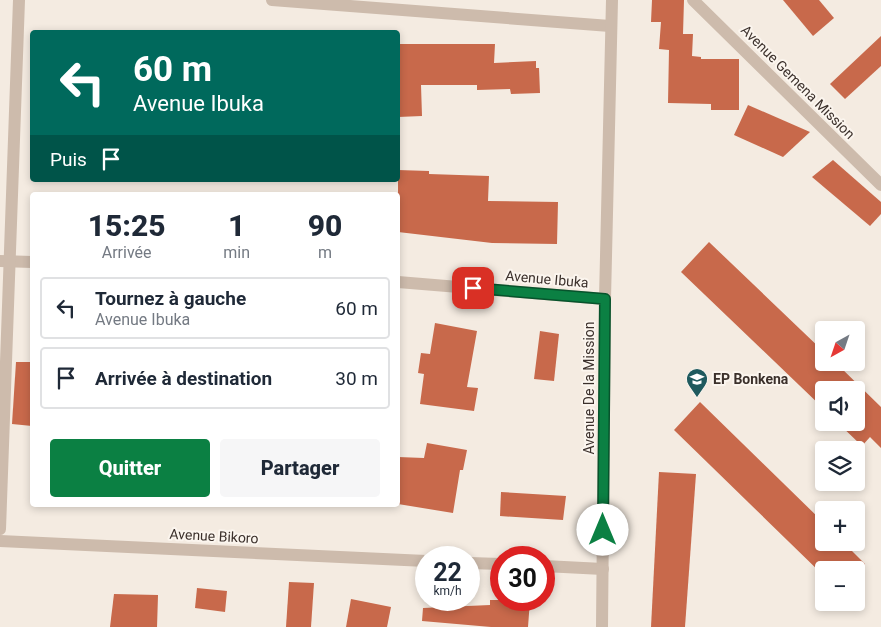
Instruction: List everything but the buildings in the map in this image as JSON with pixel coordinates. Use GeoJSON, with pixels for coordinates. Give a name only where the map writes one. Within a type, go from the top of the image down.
{"type":"FeatureCollection","features":[{"type":"Feature","properties":{"kind":"street"},"geometry":{"type":"LineString","coordinates":[[0,529],[4,261],[19,0]]}},
{"type":"Feature","properties":{"kind":"street"},"geometry":{"type":"LineString","coordinates":[[272,0],[610,26]]}},
{"type":"Feature","properties":{"kind":"street","name":"Avenue De la Mission"},"geometry":{"type":"LineString","coordinates":[[602,627],[605,299],[612,0]]}},
{"type":"Feature","properties":{"kind":"street","name":"Avenue Gemena Mission"},"geometry":{"type":"LineString","coordinates":[[693,0],[881,185]]}},
{"type":"Feature","properties":{"kind":"street"},"geometry":{"type":"LineString","coordinates":[[4,261],[30,262]]}},
{"type":"Feature","properties":{"kind":"street","name":"Avenue Ibuka"},"geometry":{"type":"LineString","coordinates":[[400,282],[605,299]]}},
{"type":"Feature","properties":{"kind":"street","name":"Avenue Bikoro"},"geometry":{"type":"LineString","coordinates":[[0,541],[415,560]]}},
{"type":"Feature","properties":{"kind":"street"},"geometry":{"type":"LineString","coordinates":[[555,567],[603,569]]}},
{"type":"Feature","properties":{"kind":"place","name":"EP Bonkena"},"geometry":{"type":"Point","coordinates":[697,398]}},
{"type":"Feature","properties":{"kind":"route"},"geometry":{"type":"LineString","coordinates":[[473,288],[605,299],[603,530]]}}]}
